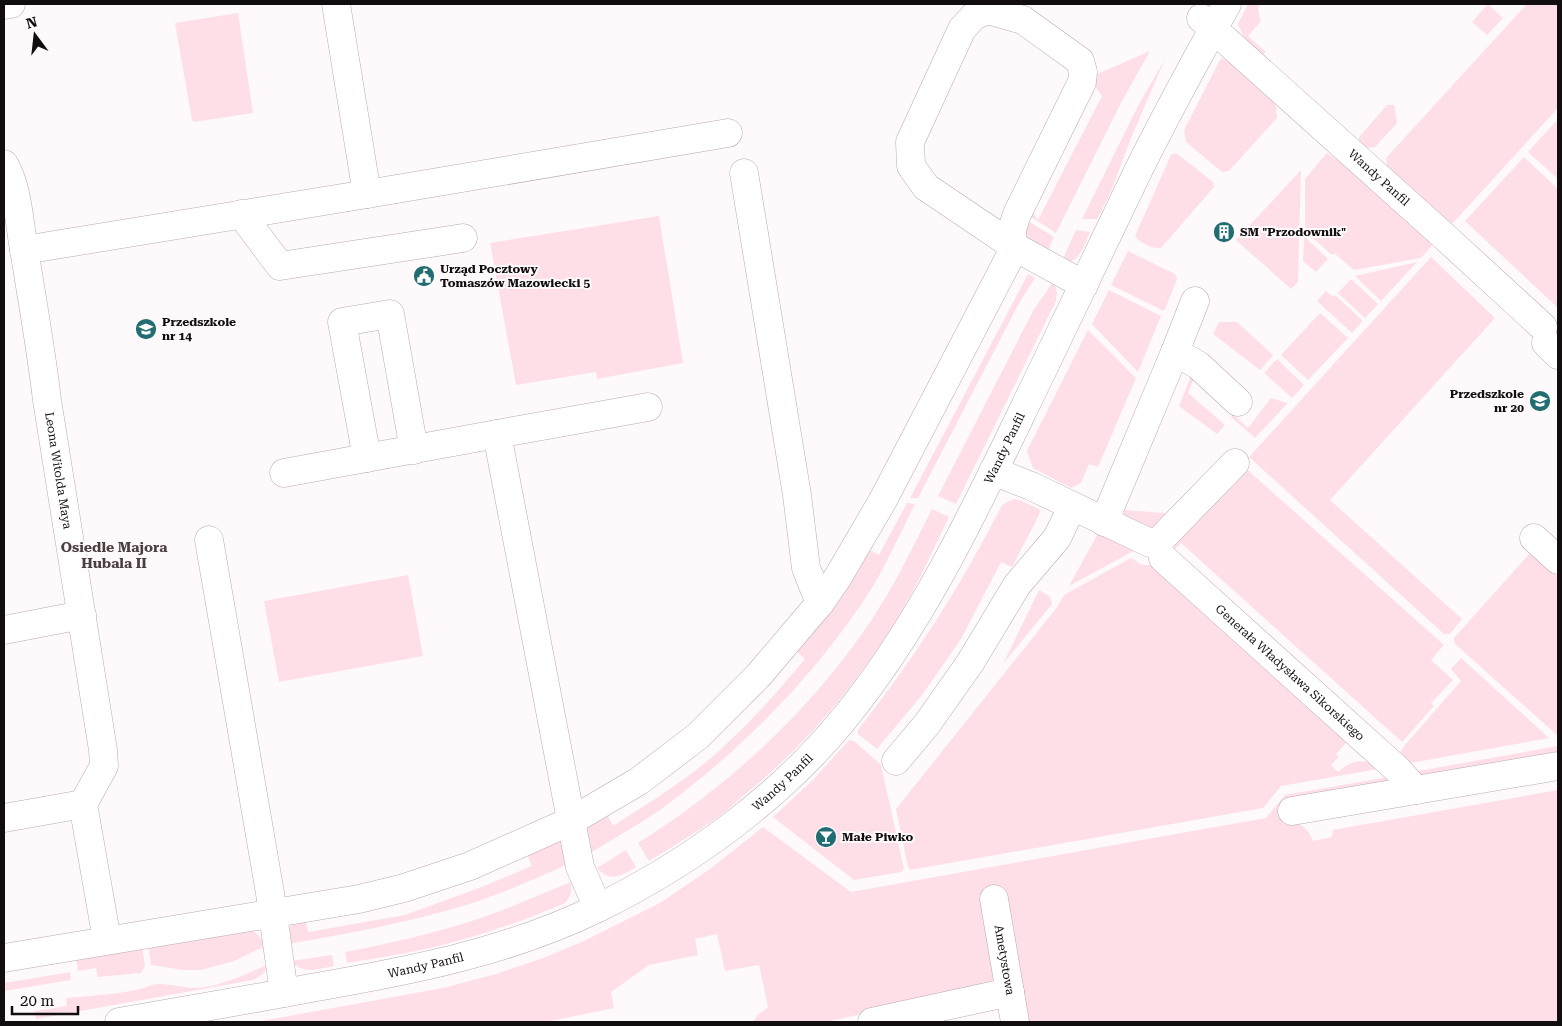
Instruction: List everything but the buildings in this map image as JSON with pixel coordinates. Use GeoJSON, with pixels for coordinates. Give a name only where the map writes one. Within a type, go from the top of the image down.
{"type":"FeatureCollection","features":[{"type":"Feature","properties":{"kind":"street"},"geometry":{"type":"LineString","coordinates":[[4,5],[11,4]]}},
{"type":"Feature","properties":{"kind":"street"},"geometry":{"type":"LineString","coordinates":[[336,4],[367,194]]}},
{"type":"Feature","properties":{"kind":"street","name":"Wandy Panfil"},"geometry":{"type":"LineString","coordinates":[[119,1022],[436,964],[507,944],[598,908],[652,879],[705,845],[754,808],[801,765],[843,720],[884,665],[927,598],[993,471],[1084,285],[1141,166],[1207,16],[1227,4]]}},
{"type":"Feature","properties":{"kind":"street"},"geometry":{"type":"LineString","coordinates":[[1015,247],[1011,231],[1018,212],[1082,82],[1083,72],[1080,61],[1023,20],[988,10],[974,16],[962,29],[910,142],[911,166],[926,187],[1015,247],[1084,285]]}},
{"type":"Feature","properties":{"kind":"street","name":"Wandy Panfil"},"geometry":{"type":"LineString","coordinates":[[1207,16],[1438,231],[1549,342]]}},
{"type":"Feature","properties":{"kind":"street"},"geometry":{"type":"LineString","coordinates":[[24,250],[728,133]]}},
{"type":"Feature","properties":{"kind":"street","name":"Leona Witolda Maya"},"geometry":{"type":"LineString","coordinates":[[4,164],[10,175],[24,250],[104,766],[83,804]]}},
{"type":"Feature","properties":{"kind":"street"},"geometry":{"type":"LineString","coordinates":[[744,173],[797,495],[806,568],[820,602]]}},
{"type":"Feature","properties":{"kind":"street"},"geometry":{"type":"LineString","coordinates":[[241,214],[280,266],[464,238]]}},
{"type":"Feature","properties":{"kind":"street"},"geometry":{"type":"LineString","coordinates":[[4,958],[359,899],[404,888],[470,866],[571,821],[639,781],[698,736],[758,676],[820,602],[853,552],[883,500],[1015,247]]}},
{"type":"Feature","properties":{"kind":"street"},"geometry":{"type":"LineString","coordinates":[[1104,522],[1195,301]]}},
{"type":"Feature","properties":{"kind":"street"},"geometry":{"type":"LineString","coordinates":[[367,458],[342,322],[390,314],[414,450]]}},
{"type":"Feature","properties":{"kind":"street"},"geometry":{"type":"LineString","coordinates":[[1175,352],[1198,365],[1238,402]]}},
{"type":"Feature","properties":{"kind":"street"},"geometry":{"type":"LineString","coordinates":[[284,473],[648,407]]}},
{"type":"Feature","properties":{"kind":"street"},"geometry":{"type":"LineString","coordinates":[[497,434],[548,692],[580,867],[598,908]]}},
{"type":"Feature","properties":{"kind":"street"},"geometry":{"type":"LineString","coordinates":[[993,471],[1031,486],[1150,543],[1157,543],[1235,462]]}},
{"type":"Feature","properties":{"kind":"street"},"geometry":{"type":"LineString","coordinates":[[896,761],[927,724],[970,664],[1017,585],[1057,538],[1072,507]]}},
{"type":"Feature","properties":{"kind":"street"},"geometry":{"type":"LineString","coordinates":[[1534,538],[1558,560]]}},
{"type":"Feature","properties":{"kind":"street"},"geometry":{"type":"LineString","coordinates":[[209,540],[270,893],[284,993]]}},
{"type":"Feature","properties":{"kind":"street","name":"Generała Władysława Sikorskiego"},"geometry":{"type":"LineString","coordinates":[[1163,558],[1398,770],[1416,790]]}},
{"type":"Feature","properties":{"kind":"street"},"geometry":{"type":"LineString","coordinates":[[4,630],[82,615]]}},
{"type":"Feature","properties":{"kind":"street"},"geometry":{"type":"LineString","coordinates":[[1292,811],[1558,766]]}},
{"type":"Feature","properties":{"kind":"street"},"geometry":{"type":"LineString","coordinates":[[4,818],[83,804],[107,940]]}},
{"type":"Feature","properties":{"kind":"street","name":"Ametystowa"},"geometry":{"type":"LineString","coordinates":[[994,899],[1015,1022]]}},
{"type":"Feature","properties":{"kind":"street"},"geometry":{"type":"LineString","coordinates":[[872,1022],[1010,992]]}},
{"type":"Feature","properties":{"kind":"shaded area"},"geometry":{"type":"Polygon","coordinates":[[[1248,4],[1259,4],[1258,11],[1261,21],[1248,36],[1266,52],[1262,56],[1245,40],[1238,24],[1248,4]]]}},
{"type":"Feature","properties":{"kind":"shaded area"},"geometry":{"type":"Polygon","coordinates":[[[1488,4],[1503,18],[1487,35],[1472,22],[1488,4]]]}},
{"type":"Feature","properties":{"kind":"shaded area"},"geometry":{"type":"Polygon","coordinates":[[[1527,4],[1558,4],[1558,108],[1453,223],[1449,223],[1387,167],[1386,158],[1527,4]]]}},
{"type":"Feature","properties":{"kind":"shaded area"},"geometry":{"type":"Polygon","coordinates":[[[238,13],[253,113],[194,122],[192,120],[175,23],[238,13]]]}},
{"type":"Feature","properties":{"kind":"shaded area"},"geometry":{"type":"Polygon","coordinates":[[[1150,51],[1123,99],[1056,233],[1025,213],[1028,206],[1038,220],[1102,96],[1092,82],[1095,75],[1150,51]]]}},
{"type":"Feature","properties":{"kind":"shaded area"},"geometry":{"type":"Polygon","coordinates":[[[1221,58],[1228,61],[1276,105],[1277,118],[1229,171],[1222,172],[1186,142],[1184,130],[1221,58]]]}},
{"type":"Feature","properties":{"kind":"shaded area"},"geometry":{"type":"Polygon","coordinates":[[[1165,59],[1131,138],[1111,192],[1097,219],[1082,219],[1139,104],[1165,59]]]}},
{"type":"Feature","properties":{"kind":"shaded area"},"geometry":{"type":"Polygon","coordinates":[[[1387,105],[1394,105],[1397,123],[1375,147],[1367,148],[1359,141],[1359,137],[1387,105]]]}},
{"type":"Feature","properties":{"kind":"shaded area"},"geometry":{"type":"Polygon","coordinates":[[[1558,119],[1558,179],[1528,152],[1558,119]]]}},
{"type":"Feature","properties":{"kind":"shaded area"},"geometry":{"type":"Polygon","coordinates":[[[1176,153],[1213,182],[1214,187],[1161,248],[1154,248],[1143,243],[1135,236],[1171,155],[1176,153]]]}},
{"type":"Feature","properties":{"kind":"shaded area"},"geometry":{"type":"Polygon","coordinates":[[[1327,153],[1353,171],[1433,244],[1421,258],[1354,270],[1334,253],[1332,255],[1305,231],[1305,179],[1327,153]]]}},
{"type":"Feature","properties":{"kind":"shaded area"},"geometry":{"type":"Polygon","coordinates":[[[1524,157],[1558,189],[1558,308],[1465,221],[1524,157]]]}},
{"type":"Feature","properties":{"kind":"shaded area"},"geometry":{"type":"Polygon","coordinates":[[[1301,170],[1298,282],[1291,289],[1236,240],[1301,170]]]}},
{"type":"Feature","properties":{"kind":"shaded area"},"geometry":{"type":"Polygon","coordinates":[[[659,216],[683,363],[597,379],[596,372],[516,385],[490,243],[659,216]]]}},
{"type":"Feature","properties":{"kind":"shaded area"},"geometry":{"type":"Polygon","coordinates":[[[1023,218],[1054,237],[1046,255],[1023,239],[1023,218]]]}},
{"type":"Feature","properties":{"kind":"shaded area"},"geometry":{"type":"Polygon","coordinates":[[[1076,230],[1090,232],[1083,249],[1075,259],[1062,261],[1076,230]]]}},
{"type":"Feature","properties":{"kind":"shaded area"},"geometry":{"type":"Polygon","coordinates":[[[1304,236],[1328,259],[1316,272],[1303,261],[1304,236]]]}},
{"type":"Feature","properties":{"kind":"shaded area"},"geometry":{"type":"Polygon","coordinates":[[[1128,251],[1175,274],[1177,279],[1164,311],[1111,285],[1128,251]]]}},
{"type":"Feature","properties":{"kind":"shaded area"},"geometry":{"type":"Polygon","coordinates":[[[1431,257],[1495,318],[1330,500],[1462,619],[1450,634],[1444,634],[1249,457],[1431,257]]]}},
{"type":"Feature","properties":{"kind":"shaded area"},"geometry":{"type":"Polygon","coordinates":[[[1417,262],[1381,301],[1355,276],[1417,262]]]}},
{"type":"Feature","properties":{"kind":"shaded area"},"geometry":{"type":"Polygon","coordinates":[[[1028,274],[1035,278],[1018,305],[918,498],[910,498],[1028,274]]]}},
{"type":"Feature","properties":{"kind":"shaded area"},"geometry":{"type":"Polygon","coordinates":[[[1351,279],[1378,304],[1365,318],[1338,293],[1351,279]]]}},
{"type":"Feature","properties":{"kind":"shaded area"},"geometry":{"type":"Polygon","coordinates":[[[1053,282],[1057,294],[1056,301],[956,504],[938,496],[1033,311],[1053,282]]]}},
{"type":"Feature","properties":{"kind":"shaded area"},"geometry":{"type":"Polygon","coordinates":[[[1109,290],[1161,316],[1138,372],[1092,324],[1109,290]]]}},
{"type":"Feature","properties":{"kind":"shaded area"},"geometry":{"type":"Polygon","coordinates":[[[1326,291],[1333,297],[1335,295],[1363,321],[1352,333],[1317,301],[1326,291]]]}},
{"type":"Feature","properties":{"kind":"shaded area"},"geometry":{"type":"Polygon","coordinates":[[[1320,313],[1348,338],[1308,380],[1281,355],[1320,313]]]}},
{"type":"Feature","properties":{"kind":"shaded area"},"geometry":{"type":"Polygon","coordinates":[[[1219,322],[1237,322],[1273,355],[1260,370],[1213,334],[1219,322]]]}},
{"type":"Feature","properties":{"kind":"shaded area"},"geometry":{"type":"Polygon","coordinates":[[[1088,330],[1136,378],[1098,467],[1089,464],[1081,483],[1071,488],[1033,468],[1027,451],[1088,330]]]}},
{"type":"Feature","properties":{"kind":"shaded area"},"geometry":{"type":"Polygon","coordinates":[[[1277,359],[1304,385],[1292,398],[1264,373],[1277,359]]]}},
{"type":"Feature","properties":{"kind":"shaded area"},"geometry":{"type":"Polygon","coordinates":[[[1191,376],[1194,378],[1188,393],[1225,425],[1217,434],[1179,406],[1191,376]]]}},
{"type":"Feature","properties":{"kind":"shaded area"},"geometry":{"type":"Polygon","coordinates":[[[1271,398],[1288,403],[1255,438],[1231,417],[1233,414],[1248,428],[1271,398]]]}},
{"type":"Feature","properties":{"kind":"shaded area"},"geometry":{"type":"Polygon","coordinates":[[[1242,465],[1444,645],[1431,660],[1453,680],[1431,703],[1434,706],[1402,742],[1181,543],[1174,550],[1174,543],[1242,465]]]}},
{"type":"Feature","properties":{"kind":"shaded area"},"geometry":{"type":"Polygon","coordinates":[[[1014,499],[1041,510],[1012,567],[1001,562],[961,639],[922,695],[877,749],[858,734],[858,730],[898,677],[936,621],[987,535],[1002,505],[1014,499]]]}},
{"type":"Feature","properties":{"kind":"shaded area"},"geometry":{"type":"Polygon","coordinates":[[[907,503],[915,504],[872,588],[827,651],[776,709],[749,736],[691,787],[651,816],[589,854],[585,827],[606,812],[613,826],[669,790],[696,770],[733,738],[765,705],[805,659],[794,649],[866,548],[879,555],[907,503]]]}},
{"type":"Feature","properties":{"kind":"shaded area"},"geometry":{"type":"Polygon","coordinates":[[[932,509],[949,517],[901,612],[869,662],[851,685],[813,730],[771,772],[720,816],[649,861],[638,843],[711,791],[746,762],[779,732],[839,664],[866,628],[890,590],[932,509]]]}},
{"type":"Feature","properties":{"kind":"shaded area"},"geometry":{"type":"Polygon","coordinates":[[[1124,510],[1177,514],[1162,524],[1147,527],[1125,518],[1124,510]]]}},
{"type":"Feature","properties":{"kind":"shaded area"},"geometry":{"type":"Polygon","coordinates":[[[1100,530],[1139,548],[1069,586],[1100,530]]]}},
{"type":"Feature","properties":{"kind":"shaded area"},"geometry":{"type":"Polygon","coordinates":[[[1531,552],[1558,577],[1558,736],[1454,643],[1454,638],[1531,552]]]}},
{"type":"Feature","properties":{"kind":"shaded area"},"geometry":{"type":"Polygon","coordinates":[[[1131,558],[1142,565],[1152,565],[1348,741],[1336,754],[1339,757],[1331,765],[1338,772],[1350,764],[1360,761],[1384,768],[1281,786],[1263,808],[910,870],[896,809],[1058,606],[1064,595],[1131,558]]]}},
{"type":"Feature","properties":{"kind":"shaded area"},"geometry":{"type":"Polygon","coordinates":[[[408,575],[423,656],[279,682],[264,601],[408,575]]]}},
{"type":"Feature","properties":{"kind":"shaded area"},"geometry":{"type":"Polygon","coordinates":[[[1039,590],[1050,597],[1052,604],[1003,664],[1039,590]]]}},
{"type":"Feature","properties":{"kind":"shaded area"},"geometry":{"type":"Polygon","coordinates":[[[1461,658],[1549,738],[1405,764],[1397,757],[1405,745],[1461,681],[1451,669],[1461,658]]]}},
{"type":"Feature","properties":{"kind":"shaded area"},"geometry":{"type":"Polygon","coordinates":[[[849,740],[854,741],[881,765],[904,869],[901,872],[854,880],[773,817],[813,780],[849,740]]]}},
{"type":"Feature","properties":{"kind":"shaded area"},"geometry":{"type":"Polygon","coordinates":[[[1558,746],[1558,755],[1422,779],[1413,772],[1558,746]]]}},
{"type":"Feature","properties":{"kind":"shaded area"},"geometry":{"type":"Polygon","coordinates":[[[1389,777],[1393,784],[1292,822],[1306,829],[1313,841],[1332,837],[1333,830],[1558,790],[1558,1022],[1028,1022],[995,977],[991,983],[979,988],[826,1022],[753,1022],[768,1007],[759,965],[725,971],[717,934],[695,939],[698,955],[649,965],[611,992],[614,1008],[546,1022],[256,1022],[443,988],[496,974],[543,958],[584,941],[660,903],[710,869],[763,827],[851,892],[1266,818],[1285,795],[1389,777]]]}},
{"type":"Feature","properties":{"kind":"shaded area"},"geometry":{"type":"Polygon","coordinates":[[[563,840],[568,864],[492,896],[399,923],[287,944],[287,934],[290,927],[305,916],[308,932],[405,915],[532,866],[526,852],[563,840]]]}},
{"type":"Feature","properties":{"kind":"shaded area"},"geometry":{"type":"Polygon","coordinates":[[[626,850],[636,867],[621,875],[612,877],[602,873],[597,868],[626,850]]]}},
{"type":"Feature","properties":{"kind":"shaded area"},"geometry":{"type":"Polygon","coordinates":[[[571,882],[571,893],[565,903],[515,923],[430,948],[347,963],[345,952],[377,946],[472,921],[571,882]]]}},
{"type":"Feature","properties":{"kind":"shaded area"},"geometry":{"type":"Polygon","coordinates":[[[248,928],[259,936],[266,948],[259,949],[234,961],[201,970],[183,970],[151,965],[148,944],[248,928]]]}},
{"type":"Feature","properties":{"kind":"shaded area"},"geometry":{"type":"Polygon","coordinates":[[[142,945],[145,966],[141,973],[98,977],[96,968],[78,971],[76,956],[142,945]]]}},
{"type":"Feature","properties":{"kind":"shaded area"},"geometry":{"type":"Polygon","coordinates":[[[332,955],[334,966],[311,970],[301,968],[291,961],[332,955]]]}},
{"type":"Feature","properties":{"kind":"shaded area"},"geometry":{"type":"Polygon","coordinates":[[[267,965],[265,971],[253,980],[36,1019],[35,1011],[67,1006],[66,998],[138,990],[156,984],[190,988],[204,987],[231,980],[267,965]]]}},
{"type":"Feature","properties":{"kind":"shaded area"},"geometry":{"type":"Polygon","coordinates":[[[70,972],[71,980],[4,991],[4,983],[70,972]]]}},
{"type":"Feature","properties":{"kind":"place","name":"SM \"Przodownik\""},"geometry":{"type":"Point","coordinates":[1224,232]}},
{"type":"Feature","properties":{"kind":"place","name":"Urząd Pocztowy Tomaszów Mazowiecki 5"},"geometry":{"type":"Point","coordinates":[424,276]}},
{"type":"Feature","properties":{"kind":"place","name":"Przedszkole nr 14"},"geometry":{"type":"Point","coordinates":[146,329]}},
{"type":"Feature","properties":{"kind":"place","name":"Przedszkole nr 20"},"geometry":{"type":"Point","coordinates":[1540,401]}},
{"type":"Feature","properties":{"kind":"place","name":"Małe Piwko"},"geometry":{"type":"Point","coordinates":[826,837]}},
{"type":"Feature","properties":{"kind":"district","name":"Osiedle Majora Hubala II"},"geometry":{"type":"Point","coordinates":[114,556]}}]}
